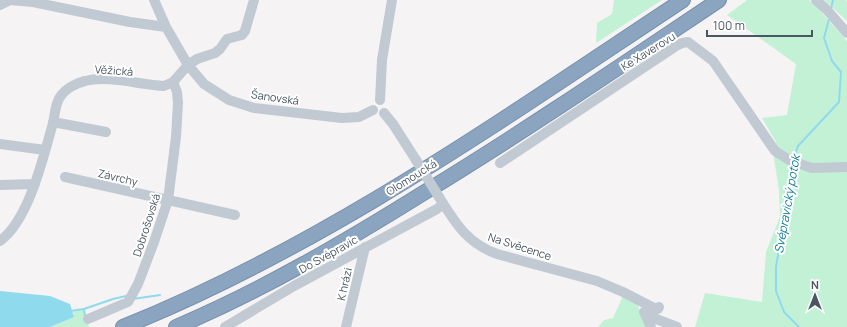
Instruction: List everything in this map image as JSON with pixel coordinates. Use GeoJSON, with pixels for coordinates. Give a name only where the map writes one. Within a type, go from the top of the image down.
{"type":"FeatureCollection","features":[{"type":"Feature","properties":{"kind":"highway","name":"Olomoucká"},"geometry":{"type":"LineString","coordinates":[[123,327],[239,275],[292,247],[374,200],[456,150],[683,0]]}},
{"type":"Feature","properties":{"kind":"highway","name":"Olomoucká"},"geometry":{"type":"LineString","coordinates":[[176,327],[197,318],[289,271],[385,217],[468,166],[719,0]]}},
{"type":"Feature","properties":{"kind":"street"},"geometry":{"type":"LineString","coordinates":[[0,5],[10,0],[33,2],[130,22],[166,27]]}},
{"type":"Feature","properties":{"kind":"street","name":"Šanovská"},"geometry":{"type":"LineString","coordinates":[[154,0],[166,27],[188,66],[204,84],[229,100],[254,108],[348,119],[359,117],[373,110]]}},
{"type":"Feature","properties":{"kind":"street"},"geometry":{"type":"LineString","coordinates":[[173,82],[197,59],[215,53],[227,39],[242,35],[245,31],[254,0]]}},
{"type":"Feature","properties":{"kind":"street"},"geometry":{"type":"LineString","coordinates":[[384,113],[379,115],[374,113],[372,106],[380,100],[382,60],[392,0]]}},
{"type":"Feature","properties":{"kind":"street"},"geometry":{"type":"LineString","coordinates":[[816,0],[830,13],[847,33]]}},
{"type":"Feature","properties":{"kind":"street","name":"Ke Xaverovu"},"geometry":{"type":"LineString","coordinates":[[500,162],[676,46],[688,42],[714,61],[775,150],[794,162],[812,168],[847,167]]}},
{"type":"Feature","properties":{"kind":"street","name":"Věžická"},"geometry":{"type":"LineString","coordinates":[[0,241],[6,237],[28,204],[54,122],[60,97],[66,90],[78,83],[92,79],[105,79],[164,86],[173,82]]}},
{"type":"Feature","properties":{"kind":"street","name":"Dobrošovská"},"geometry":{"type":"LineString","coordinates":[[88,319],[128,302],[139,280],[168,200],[176,137],[178,103],[177,92],[173,82]]}},
{"type":"Feature","properties":{"kind":"street","name":"Na Svěcence"},"geometry":{"type":"LineString","coordinates":[[380,100],[385,102],[387,105],[387,110],[384,113],[393,124],[441,201],[456,224],[471,240],[497,254],[596,281],[655,309],[658,309],[659,307]]}},
{"type":"Feature","properties":{"kind":"street"},"geometry":{"type":"LineString","coordinates":[[54,122],[106,132]]}},
{"type":"Feature","properties":{"kind":"street"},"geometry":{"type":"LineString","coordinates":[[0,144],[45,150]]}},
{"type":"Feature","properties":{"kind":"street","name":"Závrchy"},"geometry":{"type":"LineString","coordinates":[[65,177],[235,215]]}},
{"type":"Feature","properties":{"kind":"street"},"geometry":{"type":"LineString","coordinates":[[0,184],[35,184]]}},
{"type":"Feature","properties":{"kind":"street","name":"Do Svépravic"},"geometry":{"type":"LineString","coordinates":[[225,327],[294,286],[437,209],[441,201]]}},
{"type":"Feature","properties":{"kind":"street","name":"K hrázi"},"geometry":{"type":"LineString","coordinates":[[346,327],[365,247]]}},
{"type":"Feature","properties":{"kind":"street"},"geometry":{"type":"LineString","coordinates":[[640,301],[651,327]]}},
{"type":"Feature","properties":{"kind":"street"},"geometry":{"type":"LineString","coordinates":[[644,312],[651,317],[677,327]]}},
{"type":"Feature","properties":{"kind":"green space"},"geometry":{"type":"Polygon","coordinates":[[[614,0],[662,0],[596,43],[597,23],[612,14],[614,0]]]}},
{"type":"Feature","properties":{"kind":"green space"},"geometry":{"type":"Polygon","coordinates":[[[747,0],[809,0],[847,41],[847,327],[695,327],[705,293],[762,302],[766,252],[780,217],[779,190],[772,146],[776,142],[762,118],[787,115],[796,64],[727,15],[747,0]]]}},
{"type":"Feature","properties":{"kind":"green space"},"geometry":{"type":"Polygon","coordinates":[[[824,0],[846,0],[847,21],[824,0]]]}},
{"type":"Feature","properties":{"kind":"green space"},"geometry":{"type":"Polygon","coordinates":[[[623,296],[637,304],[648,327],[598,327],[604,320],[613,318],[623,296]]]}},
{"type":"Feature","properties":{"kind":"green space"},"geometry":{"type":"Polygon","coordinates":[[[84,309],[89,327],[50,327],[74,317],[73,311],[84,309]]]}},
{"type":"Feature","properties":{"kind":"water"},"geometry":{"type":"Polygon","coordinates":[[[0,291],[50,296],[70,304],[74,317],[50,327],[0,327],[0,291]]]}},
{"type":"Feature","properties":{"kind":"waterway","name":"Svépravický potok"},"geometry":{"type":"LineString","coordinates":[[831,9],[833,0]]}},
{"type":"Feature","properties":{"kind":"waterway","name":"Svépravický potok"},"geometry":{"type":"LineString","coordinates":[[794,158],[798,146],[839,102],[841,72],[832,61],[824,38],[829,19]]}},
{"type":"Feature","properties":{"kind":"waterway","name":"Svépravický potok"},"geometry":{"type":"LineString","coordinates":[[793,165],[776,267],[776,291],[784,312],[799,327]]}},
{"type":"Feature","properties":{"kind":"waterway"},"geometry":{"type":"LineString","coordinates":[[133,299],[160,295]]}},
{"type":"Feature","properties":{"kind":"waterway"},"geometry":{"type":"LineString","coordinates":[[84,309],[126,296]]}},
{"type":"Feature","properties":{"kind":"waterway","name":"Svépravický potok"},"geometry":{"type":"LineString","coordinates":[[70,311],[84,309],[85,316]]}}]}
